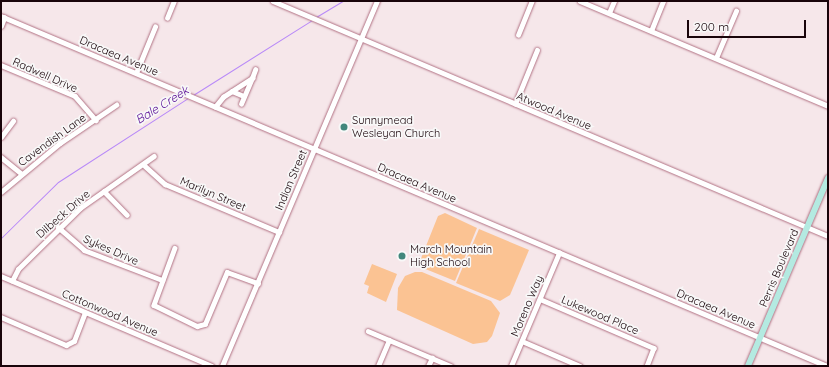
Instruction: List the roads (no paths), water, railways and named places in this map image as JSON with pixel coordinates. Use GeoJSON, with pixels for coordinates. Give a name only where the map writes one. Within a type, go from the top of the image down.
{"type":"FeatureCollection","features":[{"type":"Feature","properties":{"kind":"main road","name":"Perris Boulevard"},"geometry":{"type":"LineString","coordinates":[[748,366],[828,178]]}},
{"type":"Feature","properties":{"kind":"street"},"geometry":{"type":"LineString","coordinates":[[167,18],[174,1]]}},
{"type":"Feature","properties":{"kind":"street","name":"Atwood Avenue"},"geometry":{"type":"LineString","coordinates":[[273,1],[828,236]]}},
{"type":"Feature","properties":{"kind":"street"},"geometry":{"type":"LineString","coordinates":[[518,35],[532,1]]}},
{"type":"Feature","properties":{"kind":"street"},"geometry":{"type":"LineString","coordinates":[[580,1],[828,106]]}},
{"type":"Feature","properties":{"kind":"street"},"geometry":{"type":"LineString","coordinates":[[608,13],[614,1]]}},
{"type":"Feature","properties":{"kind":"street"},"geometry":{"type":"LineString","coordinates":[[650,31],[663,1]]}},
{"type":"Feature","properties":{"kind":"street","name":"Indian Street"},"geometry":{"type":"LineString","coordinates":[[222,366],[376,3]]}},
{"type":"Feature","properties":{"kind":"street"},"geometry":{"type":"LineString","coordinates":[[716,58],[736,11]]}},
{"type":"Feature","properties":{"kind":"street"},"geometry":{"type":"LineString","coordinates":[[1,26],[3,17]]}},
{"type":"Feature","properties":{"kind":"street","name":"Dracaea Avenue"},"geometry":{"type":"LineString","coordinates":[[3,17],[827,366]]}},
{"type":"Feature","properties":{"kind":"street"},"geometry":{"type":"LineString","coordinates":[[136,73],[155,27]]}},
{"type":"Feature","properties":{"kind":"street"},"geometry":{"type":"LineString","coordinates":[[515,104],[537,50]]}},
{"type":"Feature","properties":{"kind":"street","name":"Radwell Drive"},"geometry":{"type":"LineString","coordinates":[[1,65],[75,96],[96,120]]}},
{"type":"Feature","properties":{"kind":"street"},"geometry":{"type":"LineString","coordinates":[[241,104],[256,70]]}},
{"type":"Feature","properties":{"kind":"street"},"geometry":{"type":"LineString","coordinates":[[215,108],[232,91],[252,78]]}},
{"type":"Feature","properties":{"kind":"street"},"geometry":{"type":"LineString","coordinates":[[232,91],[244,96]]}},
{"type":"Feature","properties":{"kind":"street","name":"Cavendish Lane"},"geometry":{"type":"LineString","coordinates":[[1,192],[21,173],[116,105]]}},
{"type":"Feature","properties":{"kind":"street"},"geometry":{"type":"LineString","coordinates":[[1,137],[13,121]]}},
{"type":"Feature","properties":{"kind":"street","name":"Dilbeck Drive"},"geometry":{"type":"LineString","coordinates":[[12,281],[18,269],[58,227],[104,191],[144,166],[154,156]]}},
{"type":"Feature","properties":{"kind":"street"},"geometry":{"type":"LineString","coordinates":[[1,157],[21,173]]}},
{"type":"Feature","properties":{"kind":"street","name":"Marilyn Street"},"geometry":{"type":"LineString","coordinates":[[144,166],[165,184],[279,232]]}},
{"type":"Feature","properties":{"kind":"street"},"geometry":{"type":"LineString","coordinates":[[104,191],[127,216]]}},
{"type":"Feature","properties":{"kind":"street","name":"Sykes Drive"},"geometry":{"type":"LineString","coordinates":[[58,227],[84,250],[162,280]]}},
{"type":"Feature","properties":{"kind":"street"},"geometry":{"type":"LineString","coordinates":[[175,248],[154,301],[157,309],[202,326],[225,274],[231,272],[258,283]]}},
{"type":"Feature","properties":{"kind":"street","name":"Moreno Way"},"geometry":{"type":"LineString","coordinates":[[511,366],[559,253]]}},
{"type":"Feature","properties":{"kind":"street","name":"Cottonwood Avenue"},"geometry":{"type":"LineString","coordinates":[[1,276],[212,366]]}},
{"type":"Feature","properties":{"kind":"street","name":"Lukewood Place"},"geometry":{"type":"LineString","coordinates":[[540,299],[654,348],[647,366]]}},
{"type":"Feature","properties":{"kind":"street"},"geometry":{"type":"LineString","coordinates":[[1,317],[66,345],[74,341],[85,313]]}},
{"type":"Feature","properties":{"kind":"street"},"geometry":{"type":"LineString","coordinates":[[368,331],[450,366]]}},
{"type":"Feature","properties":{"kind":"street"},"geometry":{"type":"LineString","coordinates":[[378,366],[389,340]]}},
{"type":"Feature","properties":{"kind":"street"},"geometry":{"type":"LineString","coordinates":[[522,341],[580,366]]}},
{"type":"Feature","properties":{"kind":"street"},"geometry":{"type":"LineString","coordinates":[[428,366],[432,358]]}},
{"type":"Feature","properties":{"kind":"waterway","name":"Bale Creek"},"geometry":{"type":"LineString","coordinates":[[316,17],[343,1]]}},
{"type":"Feature","properties":{"kind":"waterway","name":"Bale Creek"},"geometry":{"type":"LineString","coordinates":[[193,95],[312,20]]}},
{"type":"Feature","properties":{"kind":"waterway","name":"Bale Creek"},"geometry":{"type":"LineString","coordinates":[[1,238],[58,182],[188,98]]}},
{"type":"Feature","properties":{"kind":"place","name":"Sunnymead Wesleyan Church"},"geometry":{"type":"Point","coordinates":[344,127]}},
{"type":"Feature","properties":{"kind":"place","name":"March Mountain High School"},"geometry":{"type":"Point","coordinates":[402,256]}}]}
